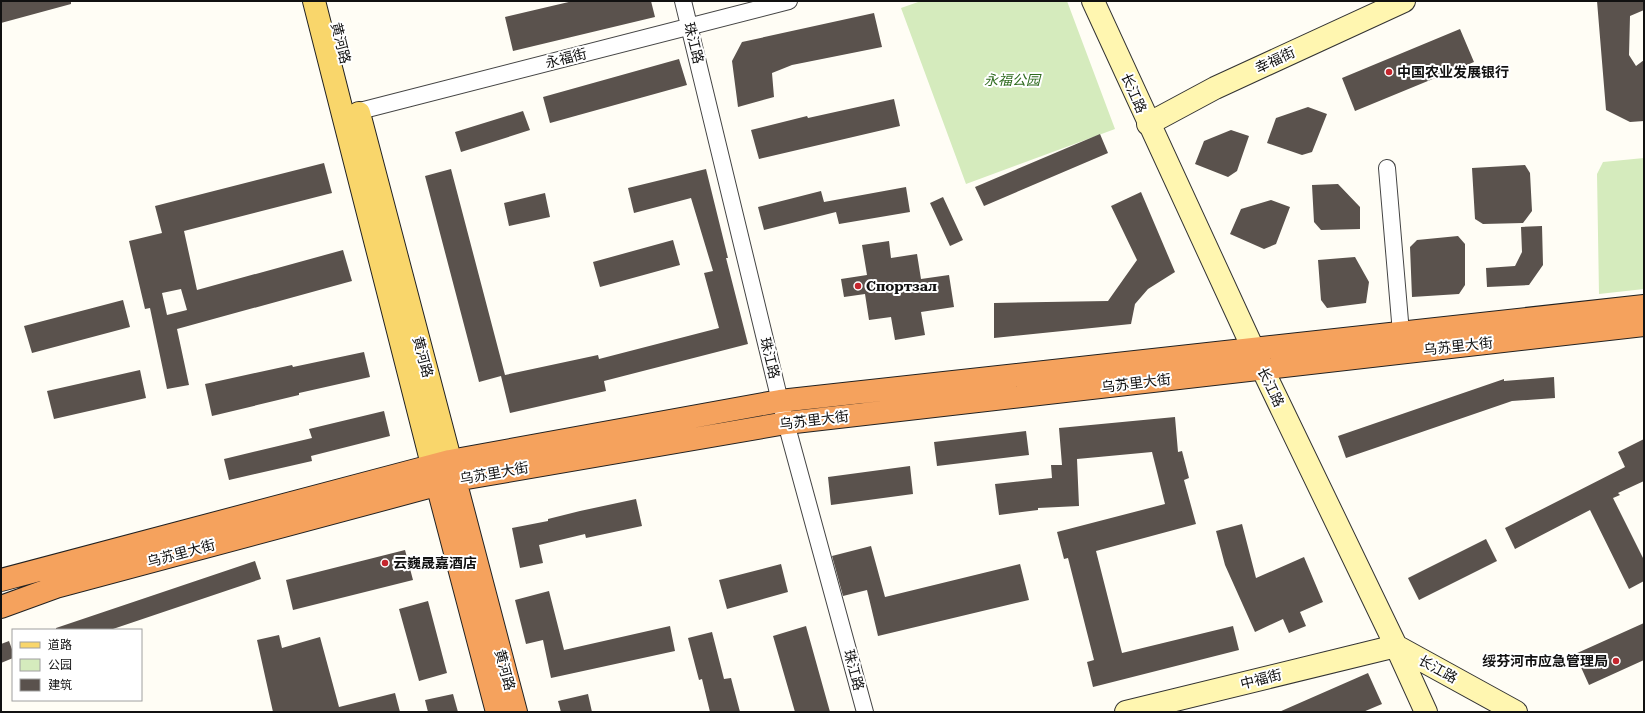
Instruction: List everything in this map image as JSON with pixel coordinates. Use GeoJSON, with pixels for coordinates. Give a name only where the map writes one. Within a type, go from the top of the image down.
{"type":"FeatureCollection","features":[{"type":"Feature","properties":{"kind":"highway","name":"乌苏里大街"},"geometry":{"type":"LineString","coordinates":[[1,580],[444,472],[780,401],[1644,306]]}},
{"type":"Feature","properties":{"kind":"highway","name":"乌苏里大街"},"geometry":{"type":"LineString","coordinates":[[1,607],[56,587],[444,472],[786,423],[1644,325]]}},
{"type":"Feature","properties":{"kind":"highway","name":"黄河路"},"geometry":{"type":"LineString","coordinates":[[444,472],[497,712]]}},
{"type":"Feature","properties":{"kind":"highway","name":"黄河路"},"geometry":{"type":"LineString","coordinates":[[444,472],[516,712]]}},
{"type":"Feature","properties":{"kind":"main road","name":"黄河路"},"geometry":{"type":"LineString","coordinates":[[314,1],[351,113],[444,472]]}},
{"type":"Feature","properties":{"kind":"main road","name":"黄河路"},"geometry":{"type":"LineString","coordinates":[[330,1],[351,113]]}},
{"type":"Feature","properties":{"kind":"street","name":"珠江路"},"geometry":{"type":"LineString","coordinates":[[683,1],[780,401],[865,712]]}},
{"type":"Feature","properties":{"kind":"street","name":"永福街"},"geometry":{"type":"LineString","coordinates":[[351,113],[789,1]]}},
{"type":"Feature","properties":{"kind":"street","name":"长江路"},"geometry":{"type":"LineString","coordinates":[[1093,1],[1148,124],[1253,349],[1396,646],[1516,712]]}},
{"type":"Feature","properties":{"kind":"street","name":"幸福街"},"geometry":{"type":"LineString","coordinates":[[1148,124],[1215,88],[1404,1]]}},
{"type":"Feature","properties":{"kind":"street"},"geometry":{"type":"LineString","coordinates":[[1387,168],[1401,332]]}},
{"type":"Feature","properties":{"kind":"street"},"geometry":{"type":"LineString","coordinates":[[1396,646],[1426,712]]}},
{"type":"Feature","properties":{"kind":"street","name":"中福街"},"geometry":{"type":"LineString","coordinates":[[1126,712],[1396,646]]}},
{"type":"Feature","properties":{"kind":"green space","name":"永福公园"},"geometry":{"type":"Polygon","coordinates":[[[921,1],[1067,1],[1115,129],[966,184],[901,8],[921,1]]]}},
{"type":"Feature","properties":{"kind":"green space"},"geometry":{"type":"Polygon","coordinates":[[[1644,158],[1644,289],[1599,294],[1597,174],[1603,162],[1644,158]]]}},
{"type":"Feature","properties":{"kind":"building"},"geometry":{"type":"Polygon","coordinates":[[[1,1],[71,1],[71,4],[1,23],[1,1]]]}},
{"type":"Feature","properties":{"kind":"building"},"geometry":{"type":"Polygon","coordinates":[[[573,1],[651,1],[655,17],[513,51],[505,17],[573,1]]]}},
{"type":"Feature","properties":{"kind":"building"},"geometry":{"type":"Polygon","coordinates":[[[1597,1],[1644,1],[1644,10],[1630,16],[1629,55],[1636,66],[1644,60],[1644,121],[1630,122],[1606,110],[1597,1]]]}},
{"type":"Feature","properties":{"kind":"building"},"geometry":{"type":"Polygon","coordinates":[[[874,13],[882,47],[792,65],[772,73],[774,97],[738,107],[732,61],[742,42],[874,13]]]}},
{"type":"Feature","properties":{"kind":"building"},"geometry":{"type":"Polygon","coordinates":[[[1460,29],[1474,62],[1355,111],[1342,78],[1460,29]]]}},
{"type":"Feature","properties":{"kind":"building"},"geometry":{"type":"Polygon","coordinates":[[[679,59],[687,85],[550,123],[543,97],[679,59]]]}},
{"type":"Feature","properties":{"kind":"building"},"geometry":{"type":"Polygon","coordinates":[[[894,99],[900,126],[759,159],[751,130],[807,116],[808,118],[894,99]]]}},
{"type":"Feature","properties":{"kind":"building"},"geometry":{"type":"Polygon","coordinates":[[[1308,107],[1327,114],[1312,152],[1302,155],[1267,143],[1276,118],[1308,107]]]}},
{"type":"Feature","properties":{"kind":"building"},"geometry":{"type":"Polygon","coordinates":[[[523,111],[530,130],[461,152],[455,132],[523,111]]]}},
{"type":"Feature","properties":{"kind":"building"},"geometry":{"type":"Polygon","coordinates":[[[1231,130],[1249,136],[1237,171],[1228,177],[1195,164],[1204,141],[1231,130]]]}},
{"type":"Feature","properties":{"kind":"building"},"geometry":{"type":"Polygon","coordinates":[[[1100,134],[1108,153],[984,206],[975,187],[1100,134]]]}},
{"type":"Feature","properties":{"kind":"building"},"geometry":{"type":"Polygon","coordinates":[[[324,163],[332,193],[184,231],[197,290],[343,250],[352,281],[177,329],[189,385],[167,389],[150,308],[145,309],[129,241],[162,233],[155,206],[324,163]],[[181,289],[162,293],[167,315],[187,310],[181,289]]]}},
{"type":"Feature","properties":{"kind":"building"},"geometry":{"type":"Polygon","coordinates":[[[1525,165],[1530,173],[1532,211],[1523,223],[1483,224],[1475,219],[1472,168],[1525,165]]]}},
{"type":"Feature","properties":{"kind":"building"},"geometry":{"type":"Polygon","coordinates":[[[451,169],[505,375],[598,355],[599,359],[719,328],[704,273],[713,271],[691,198],[634,213],[628,188],[706,169],[728,258],[726,258],[748,344],[604,381],[606,391],[510,413],[501,376],[479,382],[425,176],[451,169]]]}},
{"type":"Feature","properties":{"kind":"building"},"geometry":{"type":"Polygon","coordinates":[[[1338,184],[1360,207],[1360,229],[1321,230],[1314,222],[1312,185],[1338,184]]]}},
{"type":"Feature","properties":{"kind":"building"},"geometry":{"type":"Polygon","coordinates":[[[906,187],[910,212],[839,224],[836,212],[764,230],[758,207],[821,191],[824,202],[906,187]]]}},
{"type":"Feature","properties":{"kind":"building"},"geometry":{"type":"Polygon","coordinates":[[[1141,192],[1175,272],[1148,289],[1135,304],[1131,324],[994,338],[994,303],[1108,301],[1137,260],[1111,206],[1141,192]]]}},
{"type":"Feature","properties":{"kind":"building"},"geometry":{"type":"Polygon","coordinates":[[[545,193],[550,217],[509,226],[504,203],[545,193]]]}},
{"type":"Feature","properties":{"kind":"building"},"geometry":{"type":"Polygon","coordinates":[[[943,197],[963,240],[950,246],[930,203],[943,197]]]}},
{"type":"Feature","properties":{"kind":"building"},"geometry":{"type":"Polygon","coordinates":[[[1271,200],[1290,207],[1276,244],[1264,249],[1230,234],[1241,209],[1271,200]]]}},
{"type":"Feature","properties":{"kind":"building"},"geometry":{"type":"Polygon","coordinates":[[[1542,226],[1543,265],[1529,285],[1487,287],[1486,268],[1515,266],[1522,252],[1521,227],[1542,226]]]}},
{"type":"Feature","properties":{"kind":"building"},"geometry":{"type":"Polygon","coordinates":[[[1458,236],[1465,244],[1465,285],[1459,294],[1412,297],[1410,247],[1417,240],[1458,236]]]}},
{"type":"Feature","properties":{"kind":"building"},"geometry":{"type":"Polygon","coordinates":[[[673,240],[680,265],[600,287],[593,262],[673,240]]]}},
{"type":"Feature","properties":{"kind":"building"},"geometry":{"type":"Polygon","coordinates":[[[889,241],[891,258],[917,254],[921,279],[949,275],[954,307],[921,312],[925,335],[895,340],[891,317],[869,320],[865,294],[844,297],[841,279],[867,275],[862,245],[889,241]]]}},
{"type":"Feature","properties":{"kind":"building"},"geometry":{"type":"Polygon","coordinates":[[[1355,257],[1369,282],[1366,303],[1327,308],[1321,300],[1318,260],[1355,257]]]}},
{"type":"Feature","properties":{"kind":"building"},"geometry":{"type":"Polygon","coordinates":[[[123,300],[130,327],[32,353],[24,326],[123,300]]]}},
{"type":"Feature","properties":{"kind":"building"},"geometry":{"type":"Polygon","coordinates":[[[364,352],[370,377],[299,393],[299,395],[212,416],[205,384],[292,365],[293,367],[364,352]]]}},
{"type":"Feature","properties":{"kind":"building"},"geometry":{"type":"Polygon","coordinates":[[[140,370],[146,398],[54,419],[47,391],[140,370]]]}},
{"type":"Feature","properties":{"kind":"building"},"geometry":{"type":"Polygon","coordinates":[[[1554,377],[1555,398],[1512,401],[1346,458],[1338,436],[1504,379],[1504,381],[1554,377]]]}},
{"type":"Feature","properties":{"kind":"building"},"geometry":{"type":"Polygon","coordinates":[[[384,411],[390,436],[311,456],[312,461],[229,480],[224,459],[312,438],[309,429],[384,411]]]}},
{"type":"Feature","properties":{"kind":"building"},"geometry":{"type":"Polygon","coordinates":[[[1175,417],[1178,452],[1182,451],[1189,478],[1184,480],[1196,524],[1096,551],[1122,653],[1233,626],[1239,650],[1093,687],[1087,662],[1094,660],[1068,558],[1064,559],[1057,532],[1165,504],[1152,452],[1077,459],[1079,506],[1038,508],[1038,510],[999,515],[995,484],[1052,478],[1051,465],[1062,465],[1059,428],[1175,417]]]}},
{"type":"Feature","properties":{"kind":"building"},"geometry":{"type":"Polygon","coordinates":[[[1026,431],[1029,455],[937,466],[934,442],[1026,431]]]}},
{"type":"Feature","properties":{"kind":"building"},"geometry":{"type":"Polygon","coordinates":[[[1644,439],[1644,481],[1618,493],[1620,495],[1613,498],[1644,560],[1644,581],[1629,589],[1590,510],[1515,549],[1505,528],[1625,467],[1618,452],[1644,439]]]}},
{"type":"Feature","properties":{"kind":"building"},"geometry":{"type":"Polygon","coordinates":[[[910,466],[913,494],[831,505],[828,477],[910,466]]]}},
{"type":"Feature","properties":{"kind":"building"},"geometry":{"type":"Polygon","coordinates":[[[636,499],[642,526],[586,538],[585,534],[539,545],[543,563],[520,568],[512,528],[548,521],[548,519],[580,511],[636,499]]]}},
{"type":"Feature","properties":{"kind":"building"},"geometry":{"type":"Polygon","coordinates":[[[1242,524],[1256,578],[1304,557],[1323,602],[1300,612],[1306,626],[1289,633],[1283,619],[1255,632],[1225,565],[1216,531],[1242,524]]]}},
{"type":"Feature","properties":{"kind":"building"},"geometry":{"type":"Polygon","coordinates":[[[1486,539],[1497,561],[1419,600],[1408,578],[1486,539]]]}},
{"type":"Feature","properties":{"kind":"building"},"geometry":{"type":"Polygon","coordinates":[[[871,546],[885,597],[1020,564],[1029,600],[878,636],[867,590],[843,596],[832,556],[871,546]]]}},
{"type":"Feature","properties":{"kind":"building"},"geometry":{"type":"Polygon","coordinates":[[[405,550],[413,580],[293,610],[286,580],[405,550]]]}},
{"type":"Feature","properties":{"kind":"building"},"geometry":{"type":"Polygon","coordinates":[[[255,561],[261,579],[113,629],[56,628],[255,561]]]}},
{"type":"Feature","properties":{"kind":"building"},"geometry":{"type":"Polygon","coordinates":[[[781,564],[788,592],[727,609],[719,580],[781,564]]]}},
{"type":"Feature","properties":{"kind":"building"},"geometry":{"type":"Polygon","coordinates":[[[549,591],[564,650],[670,626],[675,651],[551,678],[543,640],[526,644],[515,600],[549,591]]]}},
{"type":"Feature","properties":{"kind":"building"},"geometry":{"type":"Polygon","coordinates":[[[428,601],[447,673],[419,681],[399,609],[428,601]]]}},
{"type":"Feature","properties":{"kind":"building"},"geometry":{"type":"Polygon","coordinates":[[[1644,623],[1644,660],[1589,685],[1575,654],[1644,623]]]}},
{"type":"Feature","properties":{"kind":"building"},"geometry":{"type":"Polygon","coordinates":[[[806,626],[830,712],[795,712],[773,636],[806,626]]]}},
{"type":"Feature","properties":{"kind":"building"},"geometry":{"type":"Polygon","coordinates":[[[712,632],[724,679],[731,678],[740,712],[710,712],[702,679],[699,680],[688,638],[712,632]]]}},
{"type":"Feature","properties":{"kind":"building"},"geometry":{"type":"Polygon","coordinates":[[[279,635],[282,648],[320,637],[339,707],[395,693],[400,712],[273,712],[257,640],[279,635]]]}},
{"type":"Feature","properties":{"kind":"building"},"geometry":{"type":"Polygon","coordinates":[[[9,641],[12,649],[12,658],[1,663],[1,644],[9,641]]]}},
{"type":"Feature","properties":{"kind":"building"},"geometry":{"type":"Polygon","coordinates":[[[1368,673],[1382,704],[1363,712],[1279,712],[1368,673]]]}},
{"type":"Feature","properties":{"kind":"building"},"geometry":{"type":"Polygon","coordinates":[[[453,694],[458,712],[428,712],[425,700],[453,694]]]}},
{"type":"Feature","properties":{"kind":"building"},"geometry":{"type":"Polygon","coordinates":[[[588,694],[592,712],[561,712],[558,701],[588,694]]]}},
{"type":"Feature","properties":{"kind":"place","name":"中国农业发展银行"},"geometry":{"type":"Point","coordinates":[1389,72]}},
{"type":"Feature","properties":{"kind":"place","name":"Спортзал"},"geometry":{"type":"Point","coordinates":[858,286]}},
{"type":"Feature","properties":{"kind":"place","name":"云巍晟嘉酒店"},"geometry":{"type":"Point","coordinates":[385,563]}},
{"type":"Feature","properties":{"kind":"place","name":"绥芬河市应急管理局"},"geometry":{"type":"Point","coordinates":[1616,661]}}]}
